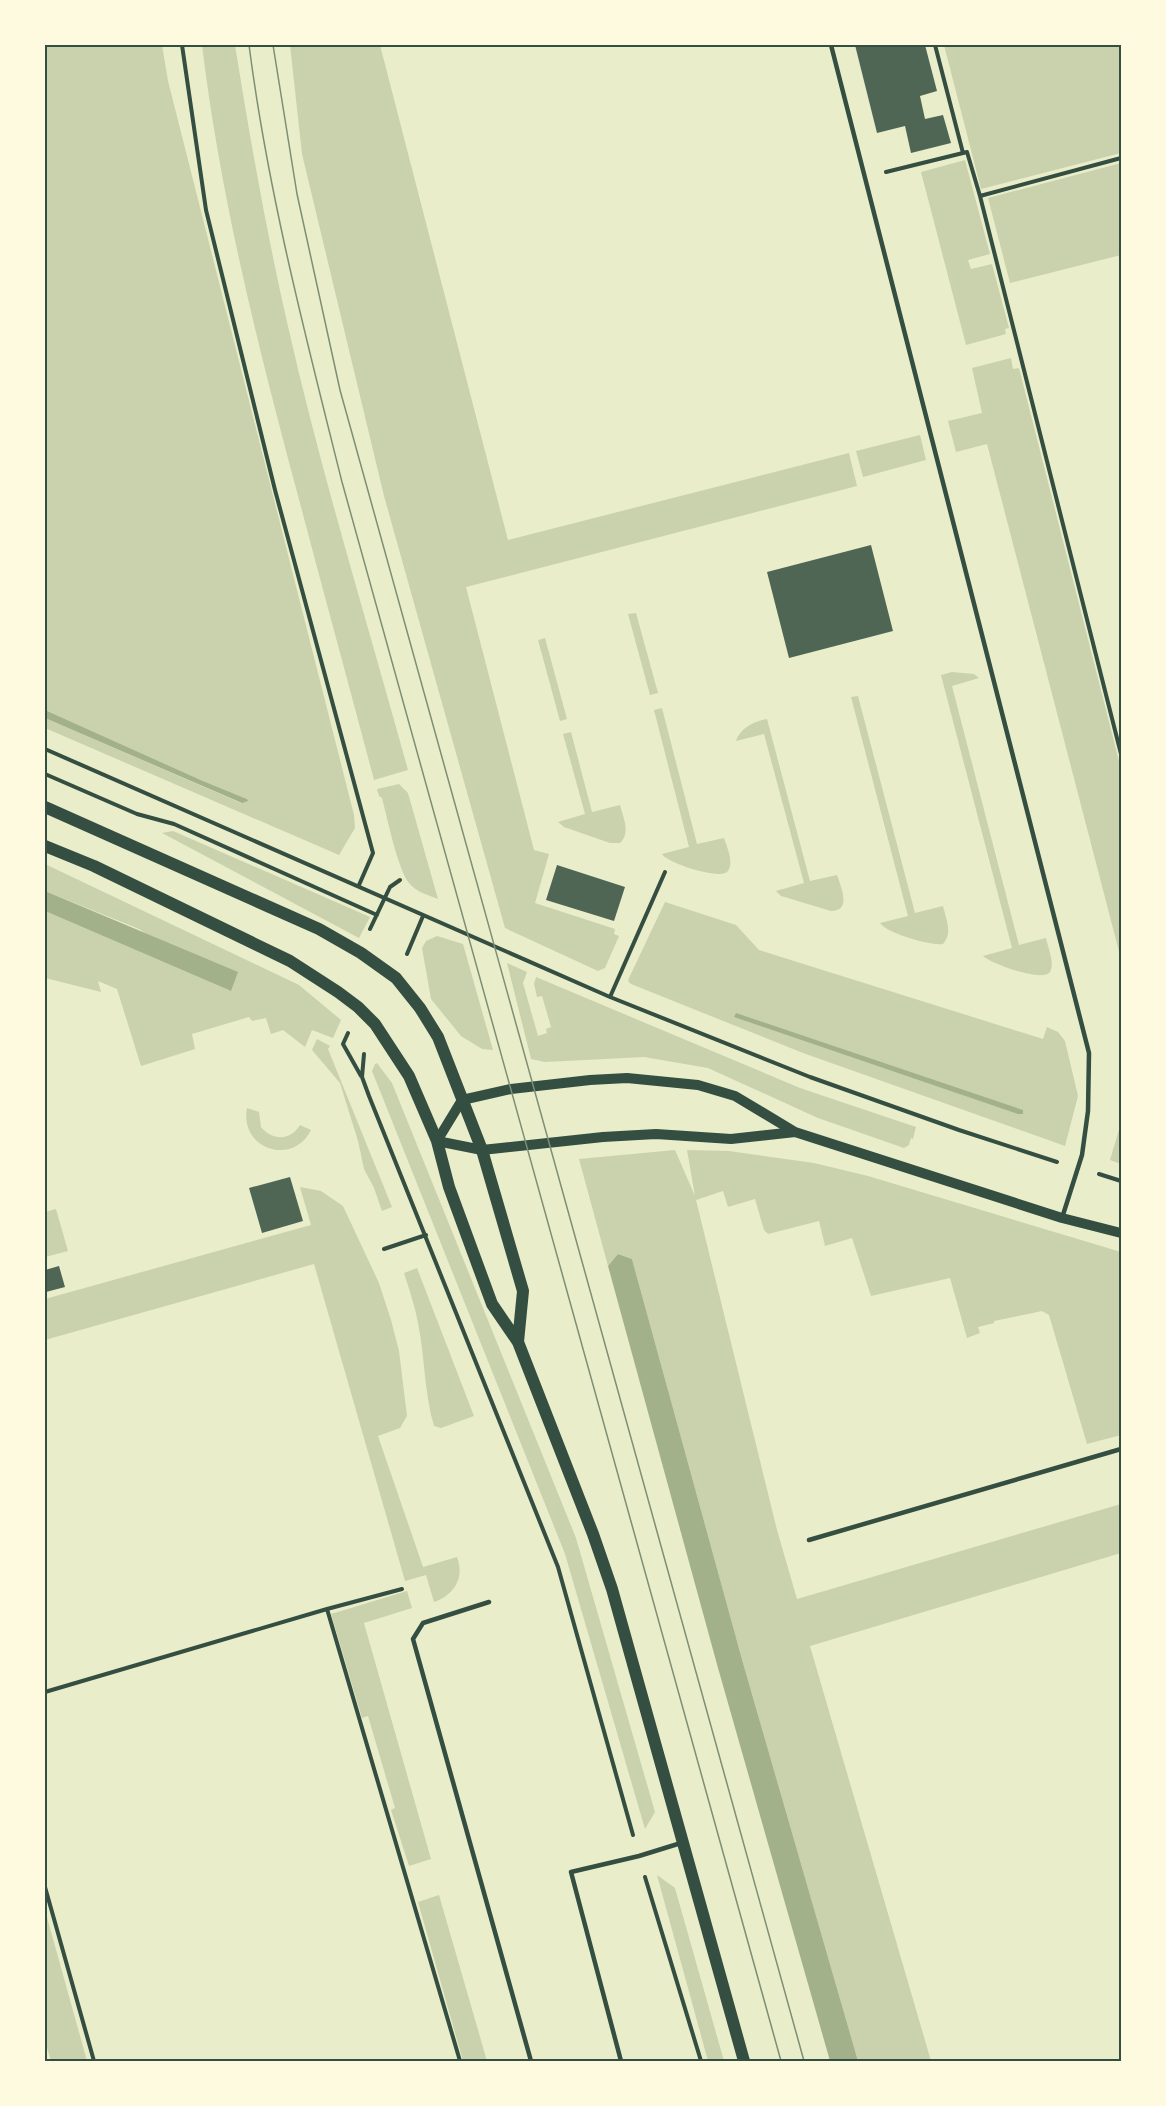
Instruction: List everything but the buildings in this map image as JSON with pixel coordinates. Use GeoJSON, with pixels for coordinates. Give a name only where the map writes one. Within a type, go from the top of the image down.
{"type":"FeatureCollection","features":[{"type":"Feature","properties":{"kind":"main road"},"geometry":{"type":"LineString","coordinates":[[45,807],[319,929],[361,953],[396,978],[420,1008],[438,1037],[482,1150],[523,1291],[518,1342]]}},
{"type":"Feature","properties":{"kind":"main road"},"geometry":{"type":"LineString","coordinates":[[45,846],[94,866],[301,968],[358,1007],[375,1024],[409,1076],[437,1141],[449,1187],[492,1304],[518,1342],[612,1588],[744,2061]]}},
{"type":"Feature","properties":{"kind":"street"},"geometry":{"type":"LineString","coordinates":[[795,1132],[731,1139],[657,1134],[482,1150],[437,1141],[462,1100],[511,1089],[566,1081],[627,1078],[698,1085],[735,1096],[795,1132],[1062,1218],[1121,1233]]}},
{"type":"Feature","properties":{"kind":"lane"},"geometry":{"type":"LineString","coordinates":[[831,45],[1089,1053],[1088,1111],[1082,1155],[1062,1218]]}},
{"type":"Feature","properties":{"kind":"lane"},"geometry":{"type":"LineString","coordinates":[[809,1540],[1121,1449]]}},
{"type":"Feature","properties":{"kind":"lane"},"geometry":{"type":"LineString","coordinates":[[489,1602],[423,1623],[413,1639],[531,2061]]}},
{"type":"Feature","properties":{"kind":"lane"},"geometry":{"type":"LineString","coordinates":[[621,2061],[571,1872],[639,1856],[683,1842]]}},
{"type":"Feature","properties":{"kind":"path"},"geometry":{"type":"LineString","coordinates":[[183,45],[206,210],[275,490],[373,853],[359,885]]}},
{"type":"Feature","properties":{"kind":"path"},"geometry":{"type":"LineString","coordinates":[[934,45],[963,153]]}},
{"type":"Feature","properties":{"kind":"path"},"geometry":{"type":"LineString","coordinates":[[865,177],[967,152],[1121,754]]}},
{"type":"Feature","properties":{"kind":"path"},"geometry":{"type":"LineString","coordinates":[[980,196],[1121,158]]}},
{"type":"Feature","properties":{"kind":"path"},"geometry":{"type":"LineString","coordinates":[[45,749],[610,997],[810,1077],[959,1130],[1077,1168]]}},
{"type":"Feature","properties":{"kind":"path"},"geometry":{"type":"LineString","coordinates":[[45,774],[137,814],[174,824],[377,915]]}},
{"type":"Feature","properties":{"kind":"path"},"geometry":{"type":"LineString","coordinates":[[610,997],[665,873]]}},
{"type":"Feature","properties":{"kind":"path"},"geometry":{"type":"LineString","coordinates":[[396,978],[423,916]]}},
{"type":"Feature","properties":{"kind":"path"},"geometry":{"type":"LineString","coordinates":[[375,1024],[362,1062],[362,1077],[558,1568],[639,1856],[701,2061]]}},
{"type":"Feature","properties":{"kind":"path"},"geometry":{"type":"LineString","coordinates":[[384,1249],[426,1235]]}},
{"type":"Feature","properties":{"kind":"path"},"geometry":{"type":"LineString","coordinates":[[45,1692],[327,1608],[402,1589]]}},
{"type":"Feature","properties":{"kind":"path"},"geometry":{"type":"LineString","coordinates":[[327,1608],[460,2061]]}},
{"type":"Feature","properties":{"kind":"path"},"geometry":{"type":"LineString","coordinates":[[45,1887],[94,2061]]}},
{"type":"Feature","properties":{"kind":"shaded area"},"geometry":{"type":"Polygon","coordinates":[[[45,45],[162,45],[168,81],[354,815],[355,828],[339,855],[45,728],[45,718],[241,803],[247,799],[45,710],[45,45]]]}},
{"type":"Feature","properties":{"kind":"shaded area"},"geometry":{"type":"Polygon","coordinates":[[[202,45],[235,45],[265,218],[300,378],[329,491],[408,770],[374,780],[286,450],[243,278],[220,162],[202,45]]]}},
{"type":"Feature","properties":{"kind":"shaded area"},"geometry":{"type":"Polygon","coordinates":[[[290,45],[380,45],[508,540],[849,453],[857,486],[466,587],[534,850],[549,854],[535,903],[615,929],[614,934],[619,936],[605,968],[598,971],[505,928],[384,496],[302,154],[290,45]]]}},
{"type":"Feature","properties":{"kind":"shaded area"},"geometry":{"type":"Polygon","coordinates":[[[944,45],[1121,45],[1121,153],[981,189],[944,45]]]}},
{"type":"Feature","properties":{"kind":"shaded area"},"geometry":{"type":"Polygon","coordinates":[[[965,160],[990,254],[968,260],[971,269],[992,264],[1009,328],[1005,329],[1006,334],[966,345],[921,172],[965,160]]]}},
{"type":"Feature","properties":{"kind":"shaded area"},"geometry":{"type":"Polygon","coordinates":[[[1121,163],[1121,255],[1010,283],[988,198],[1121,163]]]}},
{"type":"Feature","properties":{"kind":"shaded area"},"geometry":{"type":"Polygon","coordinates":[[[1011,358],[1013,369],[1019,368],[1121,769],[1121,959],[987,444],[956,452],[948,421],[982,413],[972,368],[1011,358]]]}},
{"type":"Feature","properties":{"kind":"shaded area"},"geometry":{"type":"Polygon","coordinates":[[[920,435],[926,460],[863,477],[856,451],[920,435]]]}},
{"type":"Feature","properties":{"kind":"shaded area"},"geometry":{"type":"Polygon","coordinates":[[[636,613],[658,693],[650,695],[628,614],[636,613]]]}},
{"type":"Feature","properties":{"kind":"shaded area"},"geometry":{"type":"Polygon","coordinates":[[[545,638],[567,719],[560,721],[538,640],[545,638]]]}},
{"type":"Feature","properties":{"kind":"shaded area"},"geometry":{"type":"Polygon","coordinates":[[[952,672],[974,674],[979,678],[952,686],[1019,945],[1046,938],[1052,964],[1050,972],[1045,975],[1016,971],[983,956],[1012,948],[941,675],[952,672]]]}},
{"type":"Feature","properties":{"kind":"shaded area"},"geometry":{"type":"Polygon","coordinates":[[[858,696],[915,913],[943,906],[948,935],[943,944],[909,938],[891,931],[880,923],[908,916],[851,697],[858,696]]]}},
{"type":"Feature","properties":{"kind":"shaded area"},"geometry":{"type":"Polygon","coordinates":[[[662,708],[697,844],[724,838],[730,867],[724,874],[695,870],[674,862],[662,854],[689,847],[654,710],[662,708]]]}},
{"type":"Feature","properties":{"kind":"shaded area"},"geometry":{"type":"Polygon","coordinates":[[[45,710],[248,801],[242,803],[45,718],[45,710]]]}},
{"type":"Feature","properties":{"kind":"shaded area"},"geometry":{"type":"Polygon","coordinates":[[[767,719],[810,881],[837,875],[843,903],[837,910],[831,911],[781,896],[776,891],[804,883],[764,734],[736,741],[741,732],[749,726],[767,719]]]}},
{"type":"Feature","properties":{"kind":"shaded area"},"geometry":{"type":"Polygon","coordinates":[[[571,732],[592,812],[620,805],[626,830],[620,843],[610,843],[564,827],[558,822],[585,814],[563,734],[571,732]]]}},
{"type":"Feature","properties":{"kind":"shaded area"},"geometry":{"type":"Polygon","coordinates":[[[399,784],[408,793],[438,899],[422,893],[409,883],[397,855],[382,798],[377,789],[399,784]]]}},
{"type":"Feature","properties":{"kind":"shaded area"},"geometry":{"type":"Polygon","coordinates":[[[173,831],[370,917],[359,938],[162,833],[173,831]]]}},
{"type":"Feature","properties":{"kind":"shaded area"},"geometry":{"type":"Polygon","coordinates":[[[45,864],[299,985],[341,1020],[333,1038],[312,1030],[305,1047],[283,1030],[271,1034],[266,1018],[252,1021],[249,1017],[192,1034],[195,1049],[141,1066],[117,989],[98,981],[101,992],[45,978],[45,911],[231,991],[139,929],[45,891],[45,864]]]}},
{"type":"Feature","properties":{"kind":"shaded area"},"geometry":{"type":"Polygon","coordinates":[[[45,891],[238,972],[231,991],[45,911],[45,891]]]}},
{"type":"Feature","properties":{"kind":"shaded area"},"geometry":{"type":"Polygon","coordinates":[[[665,902],[736,925],[759,950],[1043,1039],[1047,1027],[1058,1032],[1065,1041],[1078,1096],[1065,1146],[803,1053],[631,984],[628,981],[629,978],[665,902]]]}},
{"type":"Feature","properties":{"kind":"shaded area"},"geometry":{"type":"Polygon","coordinates":[[[437,936],[463,944],[493,1050],[482,1049],[461,1036],[431,999],[422,948],[426,941],[437,936]]]}},
{"type":"Feature","properties":{"kind":"shaded area"},"geometry":{"type":"Polygon","coordinates":[[[507,963],[527,972],[523,983],[538,1036],[547,1033],[546,1029],[551,1027],[542,996],[537,997],[534,984],[536,977],[800,1088],[916,1127],[913,1139],[911,1138],[909,1145],[904,1148],[818,1118],[708,1068],[644,1057],[545,1062],[531,1059],[507,963]]]}},
{"type":"Feature","properties":{"kind":"shaded area"},"geometry":{"type":"Polygon","coordinates":[[[736,1013],[1023,1110],[1023,1114],[734,1017],[736,1013]]]}},
{"type":"Feature","properties":{"kind":"shaded area"},"geometry":{"type":"Polygon","coordinates":[[[317,1039],[330,1046],[328,1049],[392,1207],[382,1211],[364,1169],[340,1083],[312,1050],[317,1039]]]}},
{"type":"Feature","properties":{"kind":"shaded area"},"geometry":{"type":"Polygon","coordinates":[[[377,1063],[392,1083],[576,1538],[655,1812],[645,1829],[565,1554],[372,1071],[377,1063]]]}},
{"type":"Feature","properties":{"kind":"shaded area"},"geometry":{"type":"Polygon","coordinates":[[[247,1108],[259,1112],[261,1127],[276,1137],[291,1134],[300,1125],[311,1130],[303,1141],[292,1148],[281,1150],[269,1148],[259,1143],[251,1134],[247,1122],[247,1108]]]}},
{"type":"Feature","properties":{"kind":"shaded area"},"geometry":{"type":"Polygon","coordinates":[[[1121,1123],[1121,1164],[1110,1160],[1121,1123]]]}},
{"type":"Feature","properties":{"kind":"shaded area"},"geometry":{"type":"Polygon","coordinates":[[[675,1150],[695,1196],[687,1150],[729,1151],[814,1163],[868,1176],[1121,1252],[1121,1435],[1087,1444],[1049,1315],[1042,1311],[994,1321],[994,1323],[978,1327],[980,1333],[967,1338],[950,1278],[871,1296],[852,1238],[825,1246],[819,1221],[768,1234],[764,1230],[755,1199],[728,1207],[723,1191],[696,1200],[777,1530],[797,1599],[1121,1504],[1121,1553],[810,1646],[931,2061],[858,2061],[743,1663],[632,1259],[618,1254],[608,1266],[579,1159],[675,1150]]]}},
{"type":"Feature","properties":{"kind":"shaded area"},"geometry":{"type":"Polygon","coordinates":[[[300,1187],[321,1191],[343,1206],[379,1283],[391,1320],[399,1351],[407,1416],[400,1428],[378,1436],[423,1567],[457,1557],[460,1572],[456,1585],[447,1595],[434,1602],[426,1575],[405,1581],[314,1264],[45,1340],[45,1299],[311,1225],[300,1187]]]}},
{"type":"Feature","properties":{"kind":"shaded area"},"geometry":{"type":"Polygon","coordinates":[[[56,1209],[68,1251],[45,1257],[45,1212],[56,1209]]]}},
{"type":"Feature","properties":{"kind":"shaded area"},"geometry":{"type":"Polygon","coordinates":[[[618,1254],[632,1259],[743,1663],[858,2061],[830,2061],[718,1668],[608,1266],[618,1254]]]}},
{"type":"Feature","properties":{"kind":"shaded area"},"geometry":{"type":"Polygon","coordinates":[[[417,1268],[474,1416],[441,1428],[434,1426],[426,1387],[418,1323],[404,1273],[417,1268]]]}},
{"type":"Feature","properties":{"kind":"shaded area"},"geometry":{"type":"Polygon","coordinates":[[[407,1591],[412,1608],[364,1623],[431,1859],[409,1866],[391,1810],[395,1808],[368,1716],[362,1718],[331,1614],[407,1591]]]}},
{"type":"Feature","properties":{"kind":"shaded area"},"geometry":{"type":"Polygon","coordinates":[[[657,1875],[675,1888],[724,2061],[708,2061],[657,1875]]]}},
{"type":"Feature","properties":{"kind":"shaded area"},"geometry":{"type":"Polygon","coordinates":[[[439,1895],[487,2061],[463,2061],[418,1902],[439,1895]]]}},
{"type":"Feature","properties":{"kind":"shaded area"},"geometry":{"type":"Polygon","coordinates":[[[45,1910],[87,2061],[51,2061],[45,2041],[45,1910]]]}},
{"type":"Feature","properties":{"kind":"tram line"},"geometry":{"type":"LineString","coordinates":[[249,45],[277,210],[342,482],[781,2061]]}},
{"type":"Feature","properties":{"kind":"tram line"},"geometry":{"type":"LineString","coordinates":[[273,45],[297,194],[340,390],[804,2061]]}}]}
